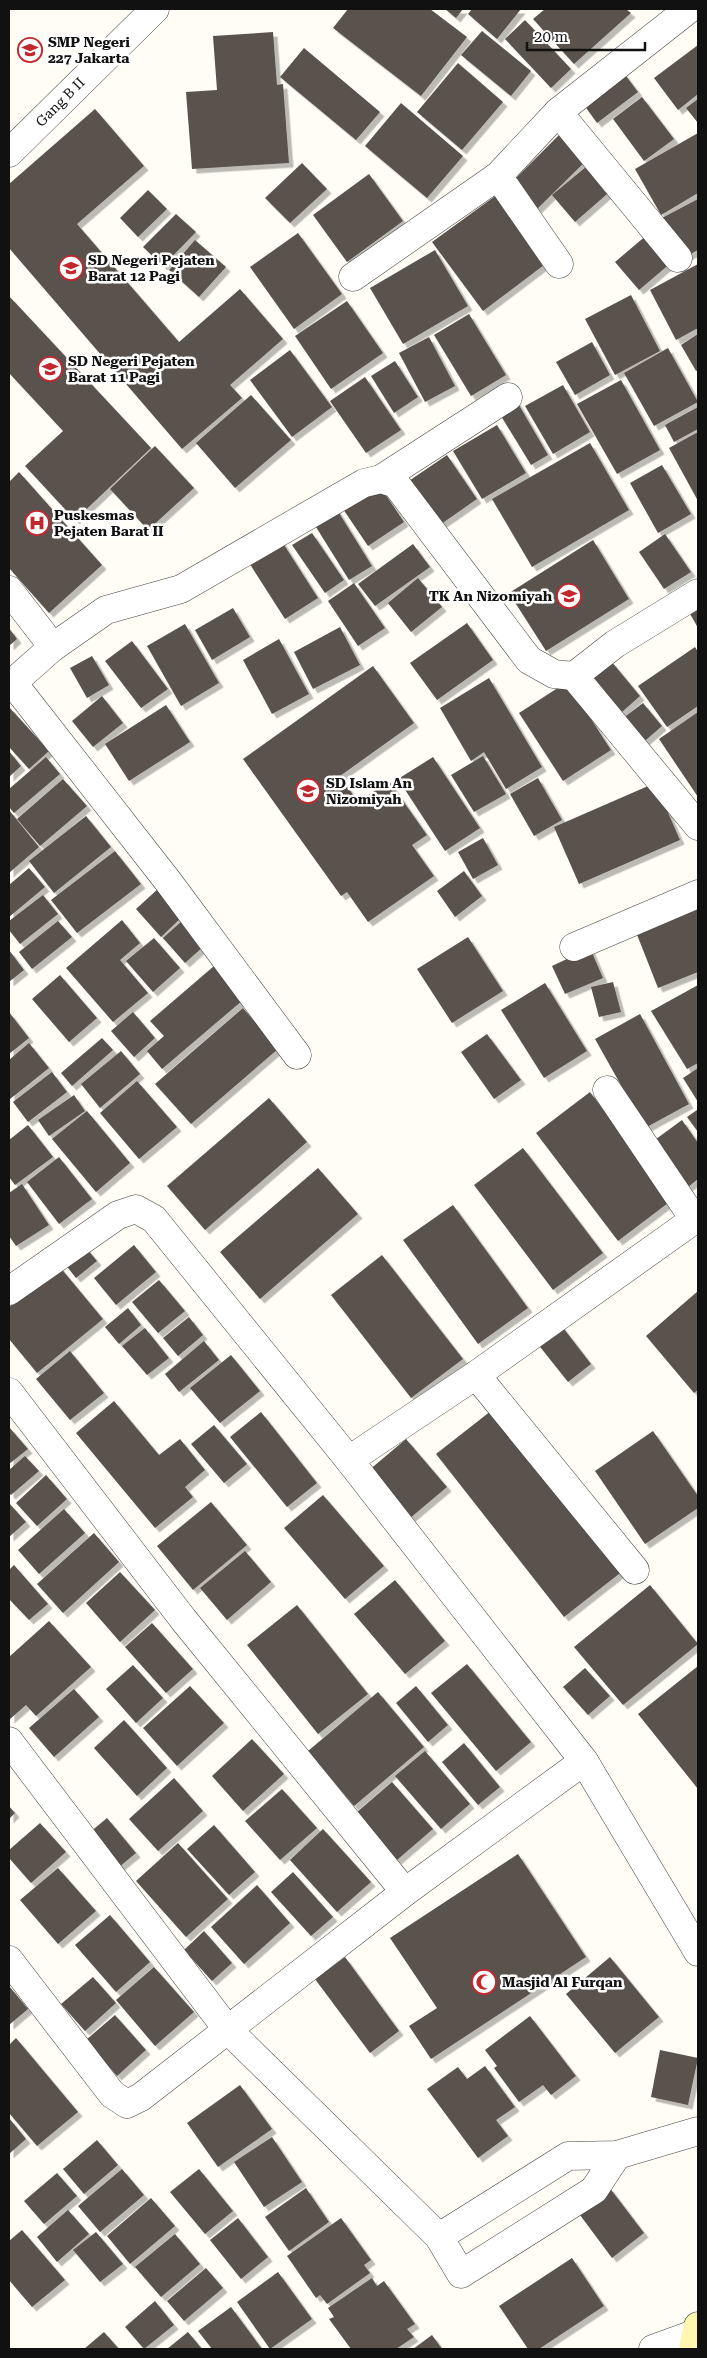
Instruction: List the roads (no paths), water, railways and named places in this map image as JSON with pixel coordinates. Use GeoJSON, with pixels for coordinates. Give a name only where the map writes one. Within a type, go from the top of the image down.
{"type":"FeatureCollection","features":[{"type":"Feature","properties":{"kind":"street","name":"Gang B II"},"geometry":{"type":"LineString","coordinates":[[9,153],[155,9]]}},
{"type":"Feature","properties":{"kind":"street"},"geometry":{"type":"LineString","coordinates":[[353,277],[498,176],[558,112],[689,9]]}},
{"type":"Feature","properties":{"kind":"street"},"geometry":{"type":"LineString","coordinates":[[558,112],[678,258]]}},
{"type":"Feature","properties":{"kind":"street"},"geometry":{"type":"LineString","coordinates":[[498,176],[559,264]]}},
{"type":"Feature","properties":{"kind":"street"},"geometry":{"type":"LineString","coordinates":[[297,1056],[167,880],[11,684],[53,647],[106,610],[181,589],[364,483],[381,479],[508,397]]}},
{"type":"Feature","properties":{"kind":"street"},"geometry":{"type":"LineString","coordinates":[[381,479],[396,484],[529,660],[554,674],[574,676],[615,644],[698,593]]}},
{"type":"Feature","properties":{"kind":"street"},"geometry":{"type":"LineString","coordinates":[[9,590],[53,647]]}},
{"type":"Feature","properties":{"kind":"street"},"geometry":{"type":"LineString","coordinates":[[574,676],[698,826]]}},
{"type":"Feature","properties":{"kind":"street"},"geometry":{"type":"LineString","coordinates":[[574,947],[698,894]]}},
{"type":"Feature","properties":{"kind":"street"},"geometry":{"type":"LineString","coordinates":[[349,1460],[476,1375],[696,1218],[608,1090]]}},
{"type":"Feature","properties":{"kind":"street"},"geometry":{"type":"LineString","coordinates":[[9,1291],[118,1215],[136,1209],[154,1219],[349,1460],[584,1761],[698,1952]]}},
{"type":"Feature","properties":{"kind":"street"},"geometry":{"type":"LineString","coordinates":[[476,1375],[635,1570]]}},
{"type":"Feature","properties":{"kind":"street"},"geometry":{"type":"LineString","coordinates":[[9,1392],[183,1619],[405,1892]]}},
{"type":"Feature","properties":{"kind":"street"},"geometry":{"type":"LineString","coordinates":[[9,1741],[227,2029],[439,2237],[461,2274],[594,2190],[617,2155]]}},
{"type":"Feature","properties":{"kind":"street"},"geometry":{"type":"LineString","coordinates":[[9,1960],[112,2094],[127,2104],[141,2097],[405,1892],[584,1761]]}},
{"type":"Feature","properties":{"kind":"street"},"geometry":{"type":"LineString","coordinates":[[439,2237],[568,2156],[617,2155],[698,2131]]}},
{"type":"Feature","properties":{"kind":"street"},"geometry":{"type":"LineString","coordinates":[[653,2349],[696,2336]]}},
{"type":"Feature","properties":{"kind":"place","name":"SMP Negeri 227 Jakarta"},"geometry":{"type":"Point","coordinates":[30,50]}},
{"type":"Feature","properties":{"kind":"place","name":"SD Negeri Pejaten Barat 12 Pagi"},"geometry":{"type":"Point","coordinates":[71,268]}},
{"type":"Feature","properties":{"kind":"place","name":"SD Negeri Pejaten Barat 11 Pagi"},"geometry":{"type":"Point","coordinates":[50,369]}},
{"type":"Feature","properties":{"kind":"place","name":"Puskesmas Pejaten Barat II"},"geometry":{"type":"Point","coordinates":[37,523]}},
{"type":"Feature","properties":{"kind":"place","name":"TK An Nizomiyah"},"geometry":{"type":"Point","coordinates":[569,596]}},
{"type":"Feature","properties":{"kind":"place","name":"SD Islam An Nizomiyah"},"geometry":{"type":"Point","coordinates":[308,791]}},
{"type":"Feature","properties":{"kind":"place","name":"Masjid Al Furqan"},"geometry":{"type":"Point","coordinates":[484,1982]}}]}
